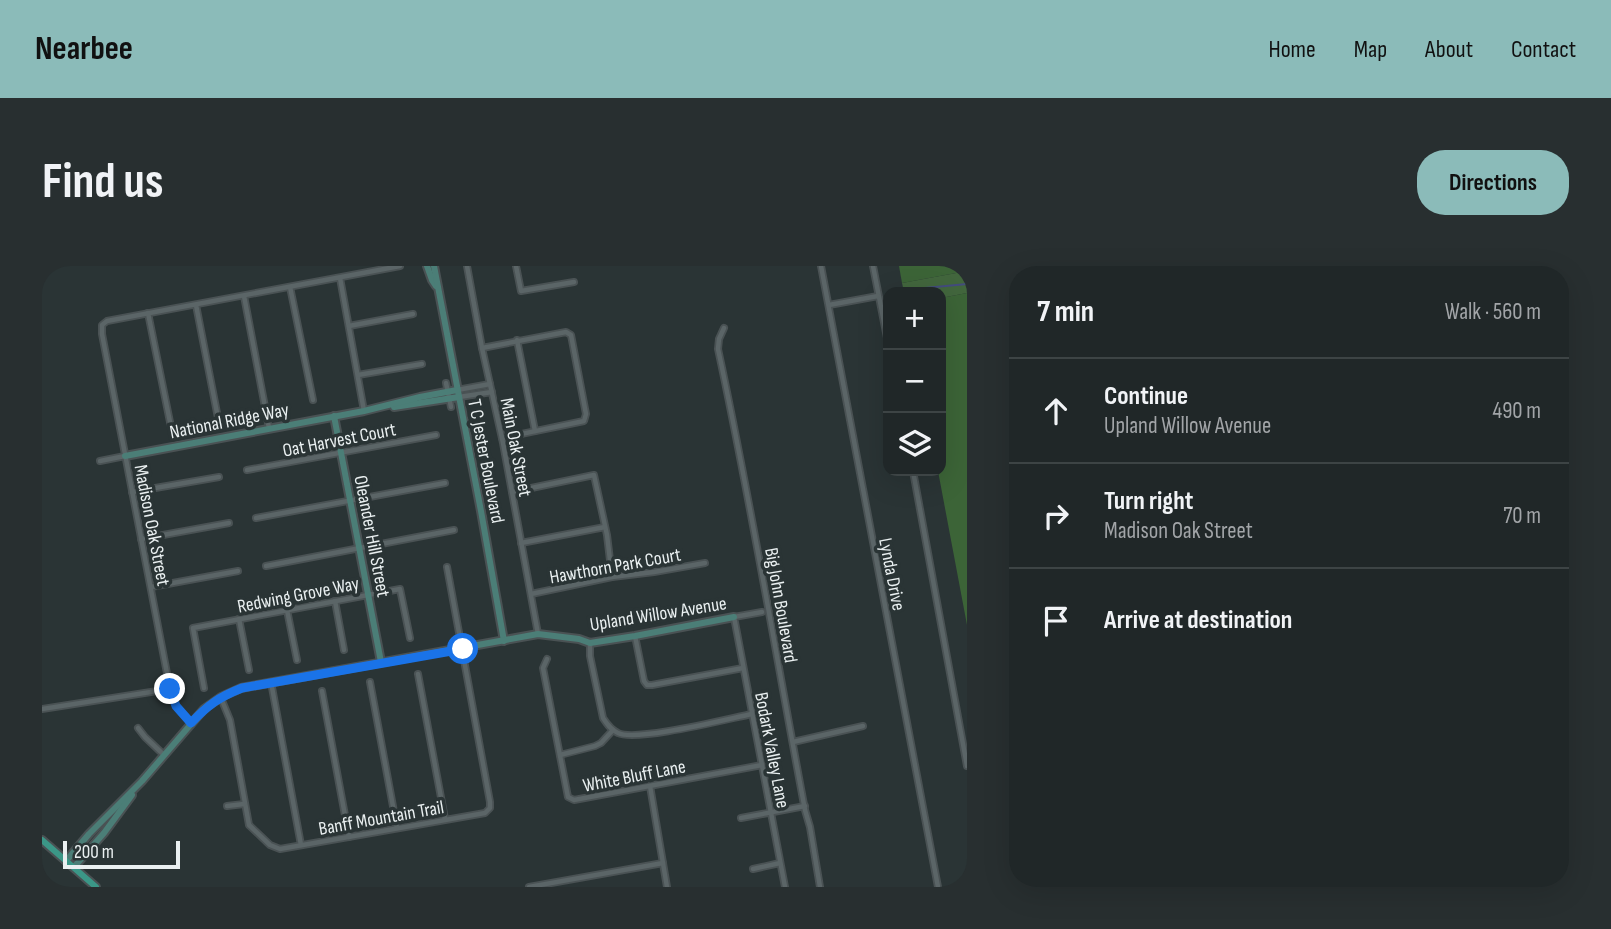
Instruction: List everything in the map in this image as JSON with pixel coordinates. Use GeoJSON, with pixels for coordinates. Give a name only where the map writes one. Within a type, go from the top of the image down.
{"type":"FeatureCollection","features":[{"type":"Feature","properties":{"kind":"main road"},"geometry":{"type":"LineString","coordinates":[[42,841],[96,887]]}},
{"type":"Feature","properties":{"kind":"street"},"geometry":{"type":"LineString","coordinates":[[171,427],[148,313],[400,266]]}},
{"type":"Feature","properties":{"kind":"street","name":"T C Jester Boulevard"},"geometry":{"type":"LineString","coordinates":[[427,266],[438,288]]}},
{"type":"Feature","properties":{"kind":"street","name":"T C Jester Boulevard"},"geometry":{"type":"LineString","coordinates":[[434,266],[504,641]]}},
{"type":"Feature","properties":{"kind":"street","name":"Main Oak Street"},"geometry":{"type":"LineString","coordinates":[[467,266],[502,438],[537,634]]}},
{"type":"Feature","properties":{"kind":"street"},"geometry":{"type":"LineString","coordinates":[[516,266],[521,292],[574,282]]}},
{"type":"Feature","properties":{"kind":"street","name":"Lynda Drive"},"geometry":{"type":"LineString","coordinates":[[821,266],[938,887]]}},
{"type":"Feature","properties":{"kind":"street"},"geometry":{"type":"LineString","coordinates":[[873,266],[883,320]]}},
{"type":"Feature","properties":{"kind":"street"},"geometry":{"type":"LineString","coordinates":[[340,278],[365,411]]}},
{"type":"Feature","properties":{"kind":"street"},"geometry":{"type":"LineString","coordinates":[[290,287],[313,400]]}},
{"type":"Feature","properties":{"kind":"street"},"geometry":{"type":"LineString","coordinates":[[244,296],[269,428]]}},
{"type":"Feature","properties":{"kind":"street"},"geometry":{"type":"LineString","coordinates":[[829,306],[878,296]]}},
{"type":"Feature","properties":{"kind":"street"},"geometry":{"type":"LineString","coordinates":[[196,305],[218,418]]}},
{"type":"Feature","properties":{"kind":"street","name":"Madison Oak Street"},"geometry":{"type":"LineString","coordinates":[[148,313],[107,321],[102,325],[102,334],[170,689],[176,706],[191,723]]}},
{"type":"Feature","properties":{"kind":"street"},"geometry":{"type":"LineString","coordinates":[[349,326],[413,314]]}},
{"type":"Feature","properties":{"kind":"street","name":"Big John Boulevard"},"geometry":{"type":"LineString","coordinates":[[724,328],[718,349],[753,521],[820,887]]}},
{"type":"Feature","properties":{"kind":"street"},"geometry":{"type":"LineString","coordinates":[[482,348],[569,332],[573,348],[586,418],[584,421],[502,438]]}},
{"type":"Feature","properties":{"kind":"street"},"geometry":{"type":"LineString","coordinates":[[517,340],[535,431]]}},
{"type":"Feature","properties":{"kind":"street"},"geometry":{"type":"LineString","coordinates":[[358,375],[422,364]]}},
{"type":"Feature","properties":{"kind":"street","name":"T C Jester Boulevard"},"geometry":{"type":"LineString","coordinates":[[446,383],[451,407]]}},
{"type":"Feature","properties":{"kind":"street","name":"National Ridge Way"},"geometry":{"type":"LineString","coordinates":[[100,461],[448,396],[490,384]]}},
{"type":"Feature","properties":{"kind":"street","name":"National Ridge Way"},"geometry":{"type":"LineString","coordinates":[[458,394],[492,392]]}},
{"type":"Feature","properties":{"kind":"street","name":"Oleander Hill Street"},"geometry":{"type":"LineString","coordinates":[[334,416],[381,662]]}},
{"type":"Feature","properties":{"kind":"street","name":"Oat Harvest Court"},"geometry":{"type":"LineString","coordinates":[[247,470],[436,435]]}},
{"type":"Feature","properties":{"kind":"street"},"geometry":{"type":"LineString","coordinates":[[512,492],[594,475],[606,527],[612,577]]}},
{"type":"Feature","properties":{"kind":"street"},"geometry":{"type":"LineString","coordinates":[[914,476],[967,766]]}},
{"type":"Feature","properties":{"kind":"street"},"geometry":{"type":"LineString","coordinates":[[132,492],[219,477]]}},
{"type":"Feature","properties":{"kind":"street"},"geometry":{"type":"LineString","coordinates":[[256,518],[445,484]]}},
{"type":"Feature","properties":{"kind":"street"},"geometry":{"type":"LineString","coordinates":[[141,539],[229,523]]}},
{"type":"Feature","properties":{"kind":"street"},"geometry":{"type":"LineString","coordinates":[[521,543],[606,527]]}},
{"type":"Feature","properties":{"kind":"street"},"geometry":{"type":"LineString","coordinates":[[265,566],[454,530]]}},
{"type":"Feature","properties":{"kind":"street","name":"Hawthorn Park Court"},"geometry":{"type":"LineString","coordinates":[[531,594],[612,577],[705,563]]}},
{"type":"Feature","properties":{"kind":"street"},"geometry":{"type":"LineString","coordinates":[[447,567],[463,649]]}},
{"type":"Feature","properties":{"kind":"street"},"geometry":{"type":"LineString","coordinates":[[150,587],[238,570]]}},
{"type":"Feature","properties":{"kind":"street","name":"Redwing Grove Way"},"geometry":{"type":"LineString","coordinates":[[204,688],[193,628],[400,589],[410,638]]}},
{"type":"Feature","properties":{"kind":"street"},"geometry":{"type":"LineString","coordinates":[[335,601],[344,650]]}},
{"type":"Feature","properties":{"kind":"street"},"geometry":{"type":"LineString","coordinates":[[287,610],[297,660]]}},
{"type":"Feature","properties":{"kind":"street","name":"Upland Willow Avenue"},"geometry":{"type":"LineString","coordinates":[[74,867],[191,723],[220,697],[242,688],[537,634],[579,639],[590,643],[762,612]]}},
{"type":"Feature","properties":{"kind":"street","name":"Bodark Valley Lane"},"geometry":{"type":"LineString","coordinates":[[734,617],[785,887]]}},
{"type":"Feature","properties":{"kind":"street"},"geometry":{"type":"LineString","coordinates":[[239,619],[248,670]]}},
{"type":"Feature","properties":{"kind":"street"},"geometry":{"type":"LineString","coordinates":[[635,636],[647,685],[743,668]]}},
{"type":"Feature","properties":{"kind":"street"},"geometry":{"type":"LineString","coordinates":[[590,643],[590,656],[603,718],[613,730],[634,736],[752,714]]}},
{"type":"Feature","properties":{"kind":"street","name":"Banff Mountain Trail"},"geometry":{"type":"LineString","coordinates":[[244,803],[249,825],[270,845],[280,849],[485,813],[491,802],[463,649]]}},
{"type":"Feature","properties":{"kind":"street","name":"White Bluff Lane"},"geometry":{"type":"LineString","coordinates":[[547,659],[543,668],[568,797],[574,800],[761,765]]}},
{"type":"Feature","properties":{"kind":"street"},"geometry":{"type":"LineString","coordinates":[[418,674],[445,819]]}},
{"type":"Feature","properties":{"kind":"street"},"geometry":{"type":"LineString","coordinates":[[271,682],[301,845]]}},
{"type":"Feature","properties":{"kind":"street"},"geometry":{"type":"LineString","coordinates":[[370,682],[397,828]]}},
{"type":"Feature","properties":{"kind":"street"},"geometry":{"type":"LineString","coordinates":[[42,709],[170,689]]}},
{"type":"Feature","properties":{"kind":"street"},"geometry":{"type":"LineString","coordinates":[[322,691],[349,837]]}},
{"type":"Feature","properties":{"kind":"street"},"geometry":{"type":"LineString","coordinates":[[220,697],[230,720],[244,803],[228,806]]}},
{"type":"Feature","properties":{"kind":"street"},"geometry":{"type":"LineString","coordinates":[[793,743],[863,726]]}},
{"type":"Feature","properties":{"kind":"street"},"geometry":{"type":"LineString","coordinates":[[138,728],[164,755]]}},
{"type":"Feature","properties":{"kind":"street"},"geometry":{"type":"LineString","coordinates":[[560,755],[595,746],[613,730]]}},
{"type":"Feature","properties":{"kind":"street","name":"Upland Willow Avenue"},"geometry":{"type":"LineString","coordinates":[[66,861],[142,781]]}},
{"type":"Feature","properties":{"kind":"street"},"geometry":{"type":"LineString","coordinates":[[650,786],[667,887]]}},
{"type":"Feature","properties":{"kind":"street"},"geometry":{"type":"LineString","coordinates":[[741,818],[804,806]]}},
{"type":"Feature","properties":{"kind":"street"},"geometry":{"type":"LineString","coordinates":[[105,817],[112,822]]}},
{"type":"Feature","properties":{"kind":"street"},"geometry":{"type":"LineString","coordinates":[[529,887],[663,863]]}},
{"type":"Feature","properties":{"kind":"street"},"geometry":{"type":"LineString","coordinates":[[753,869],[780,863]]}},
{"type":"Feature","properties":{"kind":"green space"},"geometry":{"type":"Polygon","coordinates":[[[899,266],[967,266],[967,271],[902,283],[899,266]]]}},
{"type":"Feature","properties":{"kind":"green space"},"geometry":{"type":"Polygon","coordinates":[[[967,271],[967,293],[946,297],[946,287],[903,287],[902,283],[967,271]]]}},
{"type":"Feature","properties":{"kind":"green space"},"geometry":{"type":"Polygon","coordinates":[[[967,293],[967,625],[939,476],[946,476],[946,297],[967,293]]]}},
{"type":"Feature","properties":{"kind":"waterway"},"geometry":{"type":"LineString","coordinates":[[935,287],[967,284]]}},
{"type":"Feature","properties":{"kind":"route"},"geometry":{"type":"LineString","coordinates":[[170,689],[176,706],[191,723],[220,697],[242,688],[463,649]]}}]}
